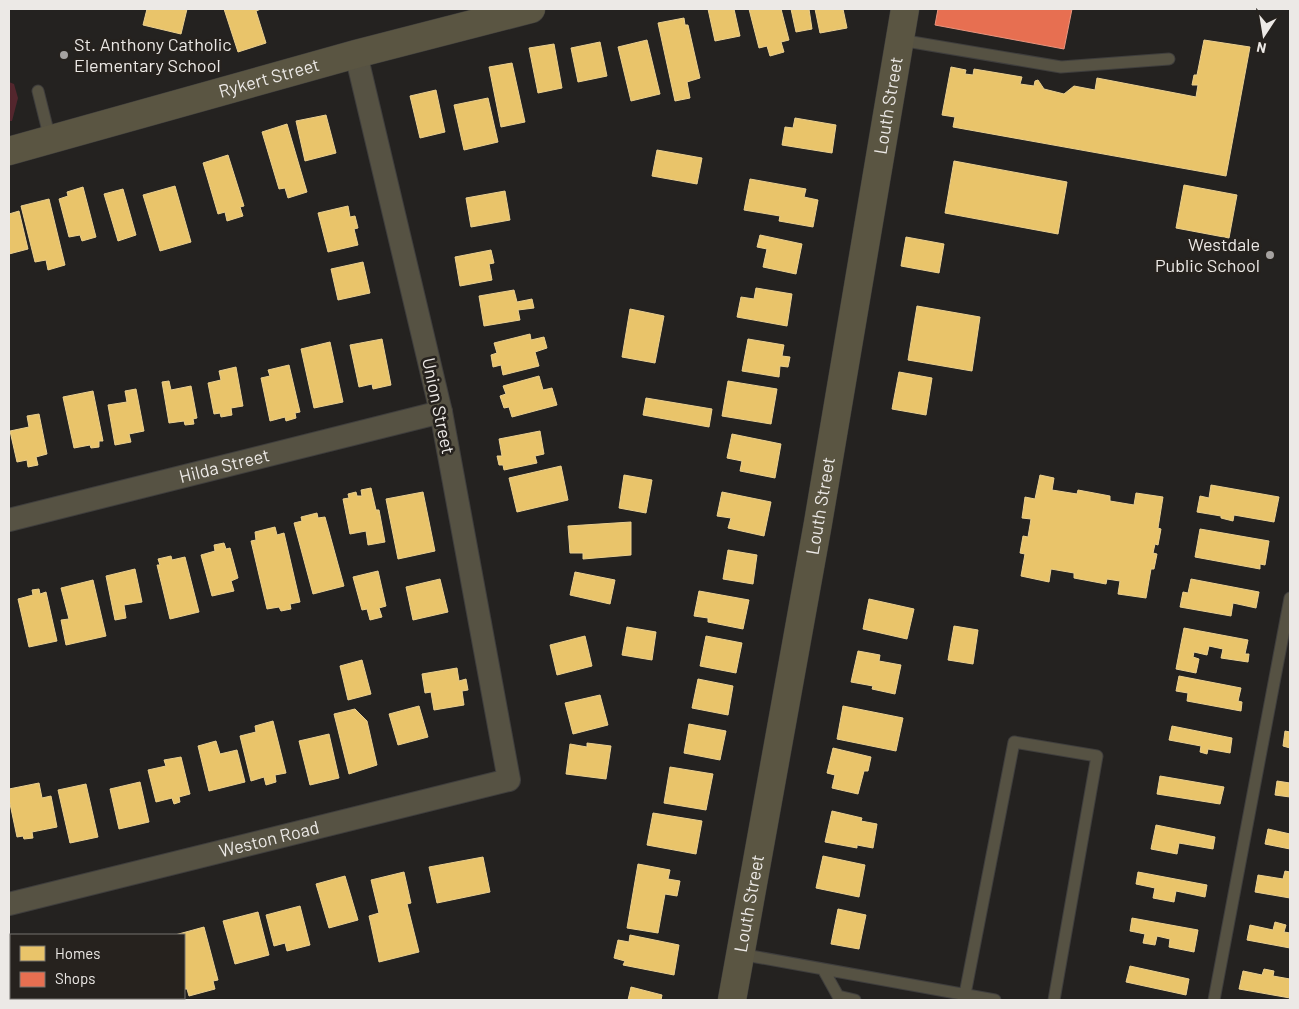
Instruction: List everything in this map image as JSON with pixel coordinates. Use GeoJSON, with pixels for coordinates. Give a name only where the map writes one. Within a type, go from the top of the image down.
{"type":"FeatureCollection","features":[{"type":"Feature","properties":{"kind":"main road","name":"Rykert Street"},"geometry":{"type":"LineString","coordinates":[[9,151],[356,54],[531,9]]}},
{"type":"Feature","properties":{"kind":"main road","name":"Louth Street"},"geometry":{"type":"LineString","coordinates":[[732,1000],[821,504],[905,9]]}},
{"type":"Feature","properties":{"kind":"street","name":"Union Street"},"geometry":{"type":"LineString","coordinates":[[356,54],[442,412],[505,760]]}},
{"type":"Feature","properties":{"kind":"street","name":"Hilda Street"},"geometry":{"type":"LineString","coordinates":[[9,520],[442,412]]}},
{"type":"Feature","properties":{"kind":"street","name":"Weston Road"},"geometry":{"type":"LineString","coordinates":[[9,904],[509,780],[505,760]]}},
{"type":"Feature","properties":{"kind":"lane"},"geometry":{"type":"LineString","coordinates":[[900,40],[1061,67],[1168,59]]}},
{"type":"Feature","properties":{"kind":"lane"},"geometry":{"type":"LineString","coordinates":[[38,91],[50,139]]}},
{"type":"Feature","properties":{"kind":"lane"},"geometry":{"type":"LineString","coordinates":[[1214,1000],[1290,598]]}},
{"type":"Feature","properties":{"kind":"lane"},"geometry":{"type":"LineString","coordinates":[[965,994],[1014,742],[1097,756],[1054,1000]]}},
{"type":"Feature","properties":{"kind":"lane"},"geometry":{"type":"LineString","coordinates":[[740,954],[990,1000]]}},
{"type":"Feature","properties":{"kind":"lane"},"geometry":{"type":"LineString","coordinates":[[823,969],[838,996],[855,1000]]}},
{"type":"Feature","properties":{"kind":"shaded area"},"geometry":{"type":"Polygon","coordinates":[[[9,82],[14,84],[18,98],[12,121],[9,121],[9,82]]]}},
{"type":"Feature","properties":{"kind":"building: Homes"},"geometry":{"type":"Polygon","coordinates":[[[147,9],[187,9],[181,34],[143,25],[147,9]]]}},
{"type":"Feature","properties":{"kind":"building: Homes"},"geometry":{"type":"Polygon","coordinates":[[[224,9],[261,9],[256,11],[266,43],[238,52],[224,9]]]}},
{"type":"Feature","properties":{"kind":"building: Homes"},"geometry":{"type":"Polygon","coordinates":[[[708,9],[734,9],[740,36],[715,41],[708,9]]]}},
{"type":"Feature","properties":{"kind":"building: Homes"},"geometry":{"type":"Polygon","coordinates":[[[749,9],[781,9],[789,40],[781,42],[784,52],[770,56],[767,46],[759,48],[749,9]]]}},
{"type":"Feature","properties":{"kind":"building: Homes"},"geometry":{"type":"Polygon","coordinates":[[[791,9],[809,9],[812,29],[796,32],[791,9]]]}},
{"type":"Feature","properties":{"kind":"building: Homes"},"geometry":{"type":"Polygon","coordinates":[[[815,9],[843,9],[847,28],[820,33],[815,9]]]}},
{"type":"Feature","properties":{"kind":"building: Homes"},"geometry":{"type":"Polygon","coordinates":[[[684,18],[685,25],[688,25],[700,78],[687,82],[690,98],[675,101],[658,23],[684,18]]]}},
{"type":"Feature","properties":{"kind":"building: Homes"},"geometry":{"type":"Polygon","coordinates":[[[647,40],[660,94],[631,101],[618,47],[647,40]]]}},
{"type":"Feature","properties":{"kind":"building: Homes"},"geometry":{"type":"Polygon","coordinates":[[[1204,40],[1250,47],[1226,176],[953,127],[955,117],[942,115],[951,67],[966,70],[965,74],[973,75],[974,69],[1022,77],[1020,84],[1034,86],[1035,81],[1038,80],[1044,89],[1064,94],[1074,86],[1095,90],[1097,78],[1196,97],[1198,85],[1192,85],[1194,75],[1197,75],[1204,40]]]}},
{"type":"Feature","properties":{"kind":"building: Homes"},"geometry":{"type":"Polygon","coordinates":[[[600,42],[607,76],[578,82],[571,48],[600,42]]]}},
{"type":"Feature","properties":{"kind":"building: Homes"},"geometry":{"type":"Polygon","coordinates":[[[554,44],[562,88],[538,93],[529,48],[554,44]]]}},
{"type":"Feature","properties":{"kind":"building: Homes"},"geometry":{"type":"Polygon","coordinates":[[[512,63],[525,122],[501,127],[489,67],[512,63]]]}},
{"type":"Feature","properties":{"kind":"building: Homes"},"geometry":{"type":"Polygon","coordinates":[[[436,90],[445,132],[420,138],[410,96],[436,90]]]}},
{"type":"Feature","properties":{"kind":"building: Homes"},"geometry":{"type":"Polygon","coordinates":[[[488,98],[498,142],[464,150],[454,105],[488,98]]]}},
{"type":"Feature","properties":{"kind":"building: Homes"},"geometry":{"type":"Polygon","coordinates":[[[326,115],[336,153],[305,161],[296,121],[326,115]]]}},
{"type":"Feature","properties":{"kind":"building: Homes"},"geometry":{"type":"Polygon","coordinates":[[[795,118],[836,125],[832,153],[782,145],[785,127],[793,128],[795,118]]]}},
{"type":"Feature","properties":{"kind":"building: Homes"},"geometry":{"type":"Polygon","coordinates":[[[287,124],[307,192],[288,198],[285,188],[279,189],[262,132],[287,124]]]}},
{"type":"Feature","properties":{"kind":"building: Homes"},"geometry":{"type":"Polygon","coordinates":[[[657,150],[702,158],[697,184],[652,176],[657,150]]]}},
{"type":"Feature","properties":{"kind":"building: Homes"},"geometry":{"type":"Polygon","coordinates":[[[228,155],[244,206],[240,207],[243,216],[227,221],[225,212],[218,214],[203,163],[228,155]]]}},
{"type":"Feature","properties":{"kind":"building: Homes"},"geometry":{"type":"Polygon","coordinates":[[[954,161],[1067,182],[1058,234],[945,213],[954,161]]]}},
{"type":"Feature","properties":{"kind":"building: Homes"},"geometry":{"type":"Polygon","coordinates":[[[750,179],[806,189],[804,197],[818,200],[813,227],[779,221],[780,216],[744,210],[750,179]]]}},
{"type":"Feature","properties":{"kind":"building: Homes"},"geometry":{"type":"Polygon","coordinates":[[[1184,185],[1237,195],[1229,238],[1176,228],[1184,185]]]}},
{"type":"Feature","properties":{"kind":"building: Homes"},"geometry":{"type":"Polygon","coordinates":[[[175,186],[191,242],[160,251],[143,195],[175,186]]]}},
{"type":"Feature","properties":{"kind":"building: Homes"},"geometry":{"type":"Polygon","coordinates":[[[83,187],[96,237],[82,241],[80,235],[69,237],[59,199],[68,196],[67,192],[83,187]]]}},
{"type":"Feature","properties":{"kind":"building: Homes"},"geometry":{"type":"Polygon","coordinates":[[[123,189],[136,235],[118,241],[104,194],[123,189]]]}},
{"type":"Feature","properties":{"kind":"building: Homes"},"geometry":{"type":"Polygon","coordinates":[[[505,191],[510,220],[471,227],[466,198],[505,191]]]}},
{"type":"Feature","properties":{"kind":"building: Homes"},"geometry":{"type":"Polygon","coordinates":[[[49,199],[65,265],[48,270],[46,260],[35,262],[21,206],[49,199]]]}},
{"type":"Feature","properties":{"kind":"building: Homes"},"geometry":{"type":"Polygon","coordinates":[[[348,206],[350,217],[355,216],[358,228],[354,229],[358,245],[328,252],[318,213],[348,206]]]}},
{"type":"Feature","properties":{"kind":"building: Homes"},"geometry":{"type":"Polygon","coordinates":[[[19,211],[28,249],[9,254],[9,214],[19,211]]]}},
{"type":"Feature","properties":{"kind":"building: Homes"},"geometry":{"type":"Polygon","coordinates":[[[760,235],[802,244],[796,274],[763,267],[767,249],[757,247],[760,235]]]}},
{"type":"Feature","properties":{"kind":"building: Homes"},"geometry":{"type":"Polygon","coordinates":[[[906,237],[944,244],[939,273],[901,266],[906,237]]]}},
{"type":"Feature","properties":{"kind":"building: Homes"},"geometry":{"type":"Polygon","coordinates":[[[491,250],[494,263],[489,264],[492,280],[460,286],[455,257],[491,250]]]}},
{"type":"Feature","properties":{"kind":"building: Homes"},"geometry":{"type":"Polygon","coordinates":[[[363,262],[370,293],[338,300],[331,269],[363,262]]]}},
{"type":"Feature","properties":{"kind":"building: Homes"},"geometry":{"type":"Polygon","coordinates":[[[756,288],[792,294],[787,326],[737,317],[741,297],[754,299],[756,288]]]}},
{"type":"Feature","properties":{"kind":"building: Homes"},"geometry":{"type":"Polygon","coordinates":[[[514,290],[517,302],[532,299],[534,308],[518,310],[520,320],[484,326],[479,296],[514,290]]]}},
{"type":"Feature","properties":{"kind":"building: Homes"},"geometry":{"type":"Polygon","coordinates":[[[917,306],[980,317],[972,371],[908,360],[917,306]]]}},
{"type":"Feature","properties":{"kind":"building: Homes"},"geometry":{"type":"Polygon","coordinates":[[[630,309],[664,316],[655,363],[622,357],[630,309]]]}},
{"type":"Feature","properties":{"kind":"building: Homes"},"geometry":{"type":"Polygon","coordinates":[[[530,334],[531,340],[544,337],[547,348],[535,352],[539,366],[503,375],[501,365],[493,367],[491,355],[497,353],[494,343],[530,334]]]}},
{"type":"Feature","properties":{"kind":"building: Homes"},"geometry":{"type":"Polygon","coordinates":[[[382,339],[391,385],[373,389],[372,384],[359,387],[350,345],[382,339]]]}},
{"type":"Feature","properties":{"kind":"building: Homes"},"geometry":{"type":"Polygon","coordinates":[[[748,339],[784,345],[782,356],[790,357],[788,367],[780,366],[779,377],[742,371],[748,339]]]}},
{"type":"Feature","properties":{"kind":"building: Homes"},"geometry":{"type":"Polygon","coordinates":[[[330,342],[343,402],[314,408],[301,349],[330,342]]]}},
{"type":"Feature","properties":{"kind":"building: Homes"},"geometry":{"type":"Polygon","coordinates":[[[289,365],[300,412],[295,413],[296,418],[286,421],[285,417],[270,421],[261,378],[270,376],[268,370],[289,365]]]}},
{"type":"Feature","properties":{"kind":"building: Homes"},"geometry":{"type":"Polygon","coordinates":[[[236,367],[243,406],[231,408],[232,415],[221,417],[220,413],[214,414],[208,383],[221,380],[219,371],[236,367]]]}},
{"type":"Feature","properties":{"kind":"building: Homes"},"geometry":{"type":"Polygon","coordinates":[[[899,372],[932,378],[926,415],[892,409],[899,372]]]}},
{"type":"Feature","properties":{"kind":"building: Homes"},"geometry":{"type":"Polygon","coordinates":[[[539,376],[543,390],[552,388],[557,405],[512,417],[509,407],[504,408],[500,396],[506,394],[503,386],[539,376]]]}},
{"type":"Feature","properties":{"kind":"building: Homes"},"geometry":{"type":"Polygon","coordinates":[[[169,381],[171,390],[191,386],[197,418],[193,419],[194,424],[185,425],[184,421],[169,423],[162,382],[169,381]]]}},
{"type":"Feature","properties":{"kind":"building: Homes"},"geometry":{"type":"Polygon","coordinates":[[[728,381],[777,389],[771,424],[722,416],[728,381]]]}},
{"type":"Feature","properties":{"kind":"building: Homes"},"geometry":{"type":"Polygon","coordinates":[[[136,389],[144,431],[129,434],[131,442],[115,445],[108,405],[127,402],[125,391],[136,389]]]}},
{"type":"Feature","properties":{"kind":"building: Homes"},"geometry":{"type":"Polygon","coordinates":[[[93,391],[103,441],[99,441],[99,447],[91,448],[90,445],[74,448],[63,397],[93,391]]]}},
{"type":"Feature","properties":{"kind":"building: Homes"},"geometry":{"type":"Polygon","coordinates":[[[646,398],[712,409],[709,427],[643,415],[646,398]]]}},
{"type":"Feature","properties":{"kind":"building: Homes"},"geometry":{"type":"Polygon","coordinates":[[[39,414],[47,454],[36,457],[38,465],[28,467],[27,460],[17,462],[10,431],[29,427],[27,416],[39,414]]]}},
{"type":"Feature","properties":{"kind":"building: Homes"},"geometry":{"type":"Polygon","coordinates":[[[540,431],[544,454],[535,456],[537,463],[504,470],[503,465],[499,465],[497,456],[502,456],[499,439],[540,431]]]}},
{"type":"Feature","properties":{"kind":"building: Homes"},"geometry":{"type":"Polygon","coordinates":[[[732,434],[781,444],[775,478],[740,471],[742,461],[727,458],[732,434]]]}},
{"type":"Feature","properties":{"kind":"building: Homes"},"geometry":{"type":"Polygon","coordinates":[[[561,466],[568,500],[517,512],[509,478],[561,466]]]}},
{"type":"Feature","properties":{"kind":"building: Homes"},"geometry":{"type":"Polygon","coordinates":[[[624,475],[652,480],[646,513],[619,508],[624,475]]]}},
{"type":"Feature","properties":{"kind":"building: Homes"},"geometry":{"type":"Polygon","coordinates":[[[1040,475],[1054,478],[1052,490],[1077,494],[1078,490],[1110,496],[1110,501],[1134,505],[1136,493],[1163,497],[1158,528],[1161,529],[1158,545],[1155,544],[1153,553],[1157,554],[1154,569],[1151,569],[1146,598],[1118,594],[1120,581],[1107,579],[1106,584],[1074,578],[1074,573],[1051,569],[1049,582],[1021,576],[1025,554],[1020,553],[1023,536],[1028,537],[1031,519],[1022,518],[1025,497],[1035,499],[1040,475]]]}},
{"type":"Feature","properties":{"kind":"building: Homes"},"geometry":{"type":"Polygon","coordinates":[[[1211,485],[1279,497],[1274,522],[1234,515],[1233,521],[1221,518],[1221,516],[1197,512],[1200,496],[1209,498],[1211,485]]]}},
{"type":"Feature","properties":{"kind":"building: Homes"},"geometry":{"type":"Polygon","coordinates":[[[371,488],[376,510],[379,510],[385,542],[368,545],[366,531],[350,534],[343,499],[349,498],[348,494],[356,492],[357,496],[362,496],[361,490],[371,488]]]}},
{"type":"Feature","properties":{"kind":"building: Homes"},"geometry":{"type":"Polygon","coordinates":[[[423,492],[435,551],[398,559],[386,499],[423,492]]]}},
{"type":"Feature","properties":{"kind":"building: Homes"},"geometry":{"type":"Polygon","coordinates":[[[722,492],[771,502],[764,536],[728,528],[731,518],[717,516],[722,492]]]}},
{"type":"Feature","properties":{"kind":"building: Homes"},"geometry":{"type":"Polygon","coordinates":[[[317,513],[318,518],[325,517],[344,586],[313,594],[294,523],[302,521],[301,517],[317,513]]]}},
{"type":"Feature","properties":{"kind":"building: Homes"},"geometry":{"type":"Polygon","coordinates":[[[631,522],[631,555],[583,559],[583,553],[570,553],[568,526],[631,522]]]}},
{"type":"Feature","properties":{"kind":"building: Homes"},"geometry":{"type":"Polygon","coordinates":[[[275,527],[277,535],[284,533],[300,602],[290,604],[291,609],[281,611],[279,607],[267,609],[251,541],[256,540],[255,532],[275,527]]]}},
{"type":"Feature","properties":{"kind":"building: Homes"},"geometry":{"type":"Polygon","coordinates":[[[1200,529],[1269,541],[1265,565],[1260,564],[1260,569],[1195,557],[1200,529]]]}},
{"type":"Feature","properties":{"kind":"building: Homes"},"geometry":{"type":"Polygon","coordinates":[[[224,543],[226,549],[230,548],[238,578],[231,581],[234,591],[212,596],[201,555],[215,551],[214,545],[224,543]]]}},
{"type":"Feature","properties":{"kind":"building: Homes"},"geometry":{"type":"Polygon","coordinates":[[[728,550],[757,555],[753,584],[723,579],[728,550]]]}},
{"type":"Feature","properties":{"kind":"building: Homes"},"geometry":{"type":"Polygon","coordinates":[[[171,556],[172,560],[185,557],[199,612],[170,619],[157,565],[160,565],[158,559],[171,556]]]}},
{"type":"Feature","properties":{"kind":"building: Homes"},"geometry":{"type":"Polygon","coordinates":[[[135,569],[142,602],[124,605],[126,618],[115,620],[106,576],[135,569]]]}},
{"type":"Feature","properties":{"kind":"building: Homes"},"geometry":{"type":"Polygon","coordinates":[[[378,571],[386,606],[379,608],[382,617],[370,620],[367,609],[362,610],[353,577],[378,571]]]}},
{"type":"Feature","properties":{"kind":"building: Homes"},"geometry":{"type":"Polygon","coordinates":[[[575,572],[615,580],[610,604],[570,595],[575,572]]]}},
{"type":"Feature","properties":{"kind":"building: Homes"},"geometry":{"type":"Polygon","coordinates":[[[440,579],[448,612],[413,620],[406,587],[440,579]]]}},
{"type":"Feature","properties":{"kind":"building: Homes"},"geometry":{"type":"Polygon","coordinates":[[[1191,579],[1259,592],[1256,608],[1233,603],[1231,616],[1180,607],[1183,592],[1188,593],[1191,579]]]}},
{"type":"Feature","properties":{"kind":"building: Homes"},"geometry":{"type":"Polygon","coordinates":[[[93,580],[106,636],[66,645],[61,620],[69,619],[61,588],[93,580]]]}},
{"type":"Feature","properties":{"kind":"building: Homes"},"geometry":{"type":"Polygon","coordinates":[[[39,589],[40,594],[46,592],[57,641],[29,647],[18,599],[33,595],[32,590],[39,589]]]}},
{"type":"Feature","properties":{"kind":"building: Homes"},"geometry":{"type":"Polygon","coordinates":[[[699,591],[749,600],[743,629],[708,622],[708,618],[694,616],[699,591]]]}},
{"type":"Feature","properties":{"kind":"building: Homes"},"geometry":{"type":"Polygon","coordinates":[[[869,599],[914,609],[907,639],[863,629],[869,599]]]}},
{"type":"Feature","properties":{"kind":"building: Homes"},"geometry":{"type":"Polygon","coordinates":[[[954,626],[978,630],[973,664],[948,660],[954,626]]]}},
{"type":"Feature","properties":{"kind":"building: Homes"},"geometry":{"type":"Polygon","coordinates":[[[627,627],[656,632],[652,660],[622,655],[627,627]]]}},
{"type":"Feature","properties":{"kind":"building: Homes"},"geometry":{"type":"Polygon","coordinates":[[[1184,628],[1248,640],[1245,654],[1249,654],[1248,662],[1221,658],[1223,649],[1209,646],[1207,655],[1194,652],[1193,657],[1199,659],[1196,673],[1176,669],[1184,628]]]}},
{"type":"Feature","properties":{"kind":"building: Homes"},"geometry":{"type":"Polygon","coordinates":[[[585,636],[592,666],[557,675],[550,645],[585,636]]]}},
{"type":"Feature","properties":{"kind":"building: Homes"},"geometry":{"type":"Polygon","coordinates":[[[706,636],[742,643],[736,673],[700,666],[706,636]]]}},
{"type":"Feature","properties":{"kind":"building: Homes"},"geometry":{"type":"Polygon","coordinates":[[[858,651],[880,655],[879,661],[901,665],[895,694],[872,689],[873,686],[851,682],[858,651]]]}},
{"type":"Feature","properties":{"kind":"building: Homes"},"geometry":{"type":"Polygon","coordinates":[[[362,660],[371,694],[348,700],[340,666],[362,660]]]}},
{"type":"Feature","properties":{"kind":"building: Homes"},"geometry":{"type":"Polygon","coordinates":[[[457,668],[459,681],[466,679],[468,690],[462,691],[464,705],[434,710],[431,692],[425,693],[422,674],[457,668]]]}},
{"type":"Feature","properties":{"kind":"building: Homes"},"geometry":{"type":"Polygon","coordinates":[[[1179,676],[1241,688],[1238,701],[1242,702],[1241,711],[1187,701],[1188,693],[1176,691],[1179,676]]]}},
{"type":"Feature","properties":{"kind":"building: Homes"},"geometry":{"type":"Polygon","coordinates":[[[698,679],[733,686],[728,715],[692,708],[698,679]]]}},
{"type":"Feature","properties":{"kind":"building: Homes"},"geometry":{"type":"Polygon","coordinates":[[[600,695],[608,725],[573,734],[565,703],[600,695]]]}},
{"type":"Feature","properties":{"kind":"building: Homes"},"geometry":{"type":"Polygon","coordinates":[[[419,706],[428,737],[398,745],[389,714],[419,706]]]}},
{"type":"Feature","properties":{"kind":"building: Homes"},"geometry":{"type":"Polygon","coordinates":[[[843,706],[903,718],[896,751],[837,739],[843,706]]]}},
{"type":"Feature","properties":{"kind":"building: Homes"},"geometry":{"type":"Polygon","coordinates":[[[355,709],[367,721],[377,765],[349,774],[334,714],[355,709]]]}},
{"type":"Feature","properties":{"kind":"building: Homes"},"geometry":{"type":"Polygon","coordinates":[[[273,721],[286,773],[275,775],[276,782],[266,785],[264,777],[251,781],[240,736],[256,732],[255,726],[273,721]]]}},
{"type":"Feature","properties":{"kind":"building: Homes"},"geometry":{"type":"Polygon","coordinates":[[[689,724],[726,731],[720,760],[684,753],[689,724]]]}},
{"type":"Feature","properties":{"kind":"building: Homes"},"geometry":{"type":"Polygon","coordinates":[[[1172,726],[1232,738],[1230,753],[1208,749],[1207,754],[1200,752],[1201,746],[1169,740],[1172,726]]]}},
{"type":"Feature","properties":{"kind":"building: Homes"},"geometry":{"type":"Polygon","coordinates":[[[1285,731],[1290,732],[1290,748],[1283,746],[1285,731]]]}},
{"type":"Feature","properties":{"kind":"building: Homes"},"geometry":{"type":"Polygon","coordinates":[[[329,734],[339,778],[310,785],[299,741],[329,734]]]}},
{"type":"Feature","properties":{"kind":"building: Homes"},"geometry":{"type":"Polygon","coordinates":[[[216,741],[220,754],[237,750],[245,782],[209,791],[198,746],[216,741]]]}},
{"type":"Feature","properties":{"kind":"building: Homes"},"geometry":{"type":"Polygon","coordinates":[[[587,743],[611,746],[606,779],[566,774],[570,744],[587,747],[587,743]]]}},
{"type":"Feature","properties":{"kind":"building: Homes"},"geometry":{"type":"Polygon","coordinates":[[[833,748],[871,757],[868,771],[864,771],[858,794],[832,788],[835,775],[827,773],[833,748]]]}},
{"type":"Feature","properties":{"kind":"building: Homes"},"geometry":{"type":"Polygon","coordinates":[[[181,757],[190,794],[179,797],[180,802],[174,804],[172,798],[156,802],[148,770],[166,766],[164,760],[181,757]]]}},
{"type":"Feature","properties":{"kind":"building: Homes"},"geometry":{"type":"Polygon","coordinates":[[[670,767],[713,774],[706,810],[664,803],[670,767]]]}},
{"type":"Feature","properties":{"kind":"building: Homes"},"geometry":{"type":"Polygon","coordinates":[[[1160,776],[1224,787],[1220,804],[1157,794],[1160,776]]]}},
{"type":"Feature","properties":{"kind":"building: Homes"},"geometry":{"type":"Polygon","coordinates":[[[1277,781],[1290,783],[1290,797],[1275,795],[1277,781]]]}},
{"type":"Feature","properties":{"kind":"building: Homes"},"geometry":{"type":"Polygon","coordinates":[[[140,782],[149,822],[119,829],[110,789],[140,782]]]}},
{"type":"Feature","properties":{"kind":"building: Homes"},"geometry":{"type":"Polygon","coordinates":[[[39,783],[42,798],[51,796],[57,827],[32,832],[33,838],[24,839],[23,836],[17,837],[9,799],[9,789],[39,783]]]}},
{"type":"Feature","properties":{"kind":"building: Homes"},"geometry":{"type":"Polygon","coordinates":[[[86,784],[98,837],[70,843],[58,790],[86,784]]]}},
{"type":"Feature","properties":{"kind":"building: Homes"},"geometry":{"type":"Polygon","coordinates":[[[832,811],[862,818],[861,821],[877,824],[873,848],[857,845],[857,848],[825,842],[832,811]]]}},
{"type":"Feature","properties":{"kind":"building: Homes"},"geometry":{"type":"Polygon","coordinates":[[[653,813],[702,821],[696,854],[647,845],[653,813]]]}},
{"type":"Feature","properties":{"kind":"building: Homes"},"geometry":{"type":"Polygon","coordinates":[[[1156,825],[1215,837],[1213,849],[1179,843],[1177,854],[1151,849],[1156,825]]]}},
{"type":"Feature","properties":{"kind":"building: Homes"},"geometry":{"type":"Polygon","coordinates":[[[1268,829],[1290,834],[1290,849],[1265,844],[1268,829]]]}},
{"type":"Feature","properties":{"kind":"building: Homes"},"geometry":{"type":"Polygon","coordinates":[[[823,856],[865,865],[859,897],[816,888],[823,856]]]}},
{"type":"Feature","properties":{"kind":"building: Homes"},"geometry":{"type":"Polygon","coordinates":[[[483,857],[490,892],[437,903],[429,867],[483,857]]]}},
{"type":"Feature","properties":{"kind":"building: Homes"},"geometry":{"type":"Polygon","coordinates":[[[638,864],[670,870],[668,879],[680,881],[677,896],[665,894],[658,933],[627,928],[638,864]]]}},
{"type":"Feature","properties":{"kind":"building: Homes"},"geometry":{"type":"Polygon","coordinates":[[[1285,871],[1290,872],[1290,898],[1255,892],[1258,875],[1283,879],[1285,871]]]}},
{"type":"Feature","properties":{"kind":"building: Homes"},"geometry":{"type":"Polygon","coordinates":[[[404,872],[411,903],[407,904],[419,952],[379,962],[369,916],[379,913],[371,880],[404,872]]]}},
{"type":"Feature","properties":{"kind":"building: Homes"},"geometry":{"type":"Polygon","coordinates":[[[1138,872],[1207,885],[1205,897],[1176,891],[1174,902],[1153,898],[1155,888],[1136,884],[1138,872]]]}},
{"type":"Feature","properties":{"kind":"building: Homes"},"geometry":{"type":"Polygon","coordinates":[[[345,876],[358,920],[329,928],[316,884],[345,876]]]}},
{"type":"Feature","properties":{"kind":"building: Homes"},"geometry":{"type":"Polygon","coordinates":[[[300,906],[310,945],[287,951],[285,943],[274,946],[266,915],[300,906]]]}},
{"type":"Feature","properties":{"kind":"building: Homes"},"geometry":{"type":"Polygon","coordinates":[[[838,909],[866,915],[859,949],[831,944],[838,909]]]}},
{"type":"Feature","properties":{"kind":"building: Homes"},"geometry":{"type":"Polygon","coordinates":[[[258,912],[269,955],[235,964],[223,921],[258,912]]]}},
{"type":"Feature","properties":{"kind":"building: Homes"},"geometry":{"type":"Polygon","coordinates":[[[1132,918],[1198,930],[1194,952],[1169,947],[1170,939],[1157,936],[1155,945],[1143,943],[1145,934],[1130,931],[1132,918]]]}},
{"type":"Feature","properties":{"kind":"building: Homes"},"geometry":{"type":"Polygon","coordinates":[[[1275,922],[1286,925],[1284,932],[1290,933],[1290,948],[1247,940],[1250,925],[1273,930],[1275,922]]]}},
{"type":"Feature","properties":{"kind":"building: Homes"},"geometry":{"type":"Polygon","coordinates":[[[204,927],[218,980],[213,981],[215,989],[189,996],[187,989],[185,989],[185,934],[179,934],[204,927]]]}},
{"type":"Feature","properties":{"kind":"building: Homes"},"geometry":{"type":"Polygon","coordinates":[[[630,935],[679,945],[674,975],[623,965],[625,961],[614,958],[618,940],[629,942],[630,935]]]}},
{"type":"Feature","properties":{"kind":"building: Homes"},"geometry":{"type":"Polygon","coordinates":[[[9,955],[10,999],[43,1000],[9,1000],[9,955]]]}},
{"type":"Feature","properties":{"kind":"building: Homes"},"geometry":{"type":"Polygon","coordinates":[[[1130,966],[1189,979],[1186,995],[1126,982],[1130,966]]]}},
{"type":"Feature","properties":{"kind":"building: Homes"},"geometry":{"type":"Polygon","coordinates":[[[1264,969],[1274,971],[1273,976],[1290,979],[1290,998],[1239,989],[1243,971],[1262,975],[1264,969]]]}},
{"type":"Feature","properties":{"kind":"building: Homes"},"geometry":{"type":"Polygon","coordinates":[[[631,987],[662,995],[661,1000],[628,1000],[631,987]]]}},
{"type":"Feature","properties":{"kind":"building: Homes"},"geometry":{"type":"Polygon","coordinates":[[[144,999],[169,999],[164,1000],[144,999]]]}},
{"type":"Feature","properties":{"kind":"building: Shops"},"geometry":{"type":"Polygon","coordinates":[[[938,9],[1072,9],[1064,49],[935,25],[938,9]]]}},
{"type":"Feature","properties":{"kind":"place","name":"St. Anthony Catholic Elementary School"},"geometry":{"type":"Point","coordinates":[64,55]}},
{"type":"Feature","properties":{"kind":"place","name":"Westdale Public School"},"geometry":{"type":"Point","coordinates":[1270,255]}}]}
